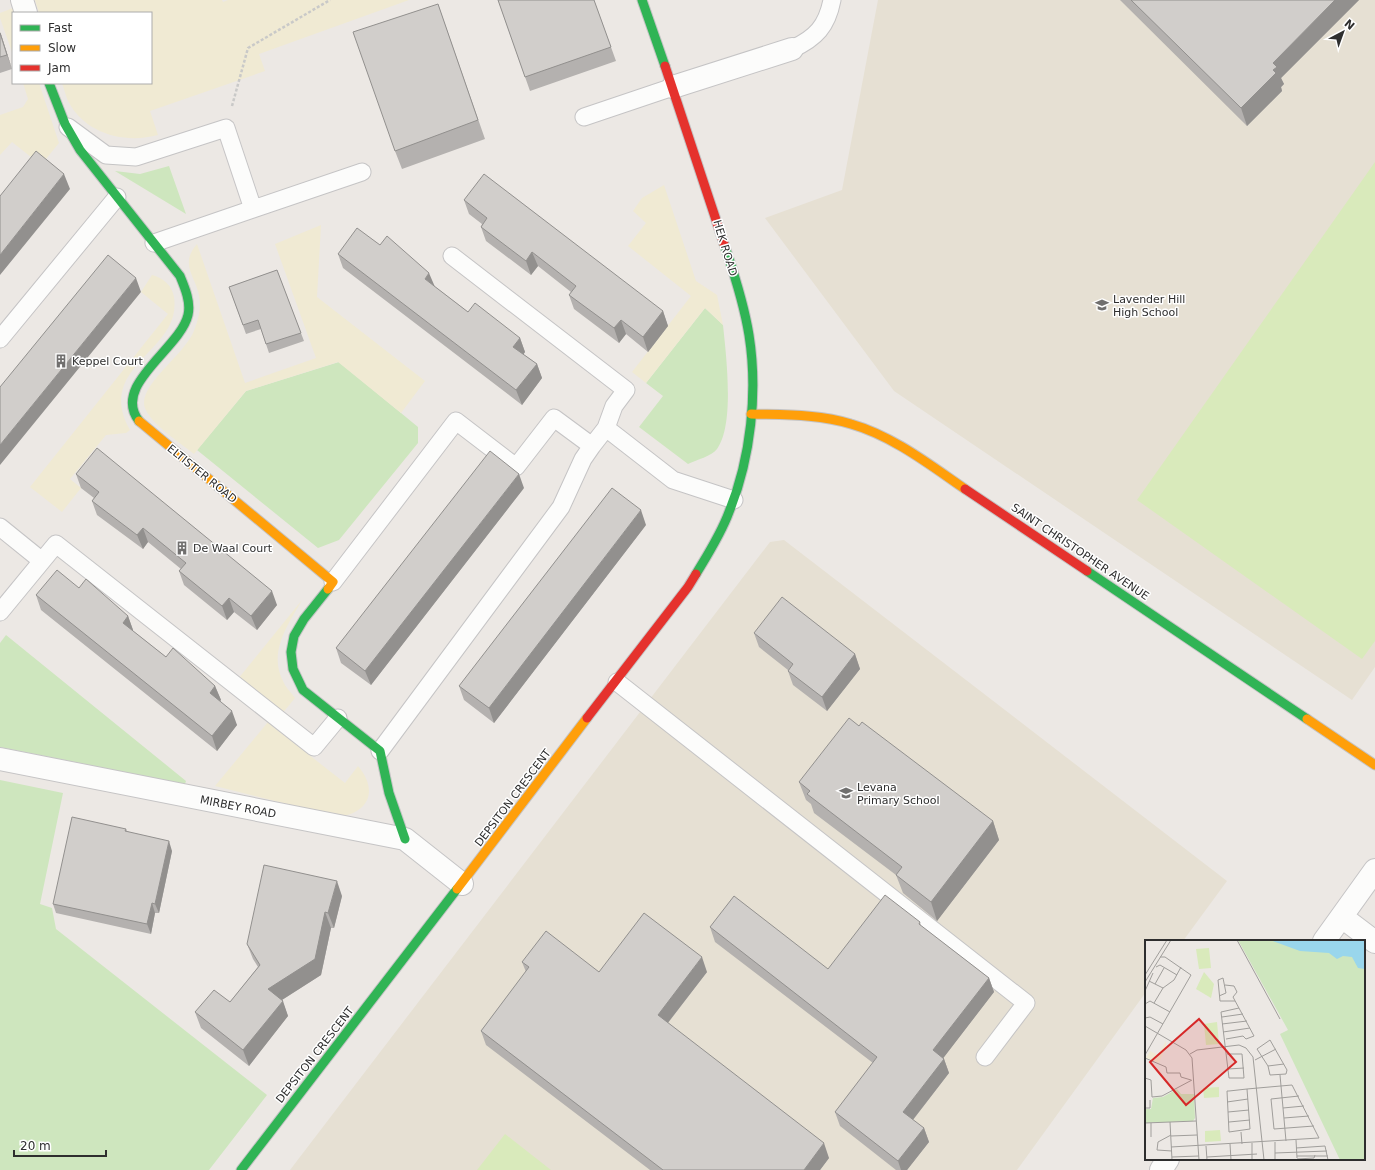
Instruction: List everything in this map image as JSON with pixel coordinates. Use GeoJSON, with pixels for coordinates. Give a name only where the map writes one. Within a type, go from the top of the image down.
{"type":"FeatureCollection","features":[{"type":"Feature","properties":{"kind":"street"},"geometry":{"type":"LineString","coordinates":[[22,0],[26,12]]}},
{"type":"Feature","properties":{"kind":"street","name":"HEK ROAD"},"geometry":{"type":"LineString","coordinates":[[642,0],[673,87],[745,313],[752,370],[751,414]]}},
{"type":"Feature","properties":{"kind":"street"},"geometry":{"type":"LineString","coordinates":[[673,87],[792,49]]}},
{"type":"Feature","properties":{"kind":"street","name":"ELTISTER ROAD"},"geometry":{"type":"LineString","coordinates":[[49,84],[65,124],[80,150],[180,276],[188,293],[188,315],[182,331],[138,384],[132,399],[134,413],[142,425],[333,582]]}},
{"type":"Feature","properties":{"kind":"street","name":"DEPSITON CRESCENT"},"geometry":{"type":"LineString","coordinates":[[241,1170],[617,682],[688,587],[717,540],[734,500],[744,460],[751,414]]}},
{"type":"Feature","properties":{"kind":"street","name":"SAINT CHRISTOPHER AVENUE"},"geometry":{"type":"LineString","coordinates":[[751,414],[840,420],[889,440],[915,455],[1375,765]]}},
{"type":"Feature","properties":{"kind":"street"},"geometry":{"type":"LineString","coordinates":[[333,582],[304,619],[294,636],[291,652],[293,669],[303,690],[380,751],[389,793],[405,839]]}},
{"type":"Feature","properties":{"kind":"street","name":"MIRBEY ROAD"},"geometry":{"type":"LineString","coordinates":[[0,759],[405,839],[462,884]]}},
{"type":"Feature","properties":{"kind":"street"},"geometry":{"type":"LineString","coordinates":[[1325,940],[1375,870]]}},
{"type":"Feature","properties":{"kind":"street"},"geometry":{"type":"LineString","coordinates":[[1342,917],[1375,942]]}},
{"type":"Feature","properties":{"kind":"street"},"geometry":{"type":"LineString","coordinates":[[1160,1170],[1167,1160]]}},
{"type":"Feature","properties":{"kind":"lane"},"geometry":{"type":"LineString","coordinates":[[792,49],[804,44],[819,32],[829,15],[832,0]]}},
{"type":"Feature","properties":{"kind":"lane"},"geometry":{"type":"LineString","coordinates":[[584,117],[673,87]]}},
{"type":"Feature","properties":{"kind":"lane"},"geometry":{"type":"LineString","coordinates":[[65,124],[106,155],[136,157],[226,128],[253,209]]}},
{"type":"Feature","properties":{"kind":"lane"},"geometry":{"type":"LineString","coordinates":[[154,244],[362,172]]}},
{"type":"Feature","properties":{"kind":"lane"},"geometry":{"type":"LineString","coordinates":[[0,339],[116,197]]}},
{"type":"Feature","properties":{"kind":"lane"},"geometry":{"type":"LineString","coordinates":[[380,751],[561,507],[583,459],[606,428],[614,406],[626,390],[452,256]]}},
{"type":"Feature","properties":{"kind":"lane"},"geometry":{"type":"LineString","coordinates":[[333,582],[456,421],[516,467],[554,418],[592,446]]}},
{"type":"Feature","properties":{"kind":"lane"},"geometry":{"type":"LineString","coordinates":[[606,428],[673,480],[734,500]]}},
{"type":"Feature","properties":{"kind":"lane"},"geometry":{"type":"LineString","coordinates":[[0,527],[42,561]]}},
{"type":"Feature","properties":{"kind":"lane"},"geometry":{"type":"LineString","coordinates":[[0,612],[56,544],[314,747],[338,718]]}},
{"type":"Feature","properties":{"kind":"lane"},"geometry":{"type":"LineString","coordinates":[[617,682],[1026,1003],[985,1057]]}},
{"type":"Feature","properties":{"kind":"path"},"geometry":{"type":"LineString","coordinates":[[226,128],[248,48],[330,0]]}},
{"type":"Feature","properties":{"kind":"shaded area","name":"Lavender Hill High School"},"geometry":{"type":"Polygon","coordinates":[[[878,0],[1375,0],[1375,667],[1352,700],[894,391],[765,218],[842,190],[878,0]]]}},
{"type":"Feature","properties":{"kind":"shaded area","name":"Levana Primary School"},"geometry":{"type":"Polygon","coordinates":[[[784,540],[1227,881],[1184,940],[1145,940],[1145,993],[1017,1170],[290,1170],[770,542],[784,540]]]}},
{"type":"Feature","properties":{"kind":"green space"},"geometry":{"type":"Polygon","coordinates":[[[1375,162],[1375,641],[1362,659],[1137,500],[1375,162]]]}},
{"type":"Feature","properties":{"kind":"green space"},"geometry":{"type":"Polygon","coordinates":[[[169,166],[186,214],[115,171],[140,174],[169,166]]]}},
{"type":"Feature","properties":{"kind":"green space"},"geometry":{"type":"Polygon","coordinates":[[[705,308],[723,325],[726,353],[728,407],[723,438],[717,449],[708,456],[688,464],[639,427],[663,396],[646,383],[705,308]]]}},
{"type":"Feature","properties":{"kind":"green space"},"geometry":{"type":"Polygon","coordinates":[[[339,362],[418,427],[418,443],[339,540],[318,548],[197,450],[246,391],[339,362]]]}},
{"type":"Feature","properties":{"kind":"green space"},"geometry":{"type":"Polygon","coordinates":[[[6,635],[186,781],[185,784],[0,747],[0,643],[6,635]]]}},
{"type":"Feature","properties":{"kind":"green space"},"geometry":{"type":"Polygon","coordinates":[[[0,780],[63,793],[40,904],[52,908],[56,929],[267,1095],[209,1170],[0,1170],[0,780]]]}},
{"type":"Feature","properties":{"kind":"green space"},"geometry":{"type":"Polygon","coordinates":[[[505,1134],[551,1170],[477,1170],[505,1134]]]}},
{"type":"Feature","properties":{"kind":"sand"},"geometry":{"type":"Polygon","coordinates":[[[35,0],[222,0],[223,2],[228,0],[409,0],[259,54],[265,71],[150,111],[158,135],[132,138],[107,134],[95,129],[85,122],[75,112],[68,101],[62,84],[152,84],[152,12],[39,12],[35,0]]]}},
{"type":"Feature","properties":{"kind":"sand"},"geometry":{"type":"Polygon","coordinates":[[[13,8],[15,12],[12,12],[12,52],[0,18],[0,13],[13,8]]]}},
{"type":"Feature","properties":{"kind":"sand"},"geometry":{"type":"Polygon","coordinates":[[[23,84],[39,84],[59,143],[41,165],[12,142],[0,155],[0,115],[23,107],[28,99],[23,84]]]}},
{"type":"Feature","properties":{"kind":"sand"},"geometry":{"type":"Polygon","coordinates":[[[664,185],[696,281],[717,295],[723,325],[705,308],[646,383],[632,372],[691,296],[628,246],[646,223],[633,211],[642,198],[664,185]]]}},
{"type":"Feature","properties":{"kind":"sand"},"geometry":{"type":"Polygon","coordinates":[[[321,225],[317,297],[425,381],[401,413],[338,362],[246,391],[194,454],[156,424],[146,410],[144,403],[146,394],[151,385],[158,375],[184,347],[191,337],[197,322],[200,304],[197,287],[189,266],[191,252],[197,244],[245,383],[316,358],[275,244],[321,225]]]}},
{"type":"Feature","properties":{"kind":"sand"},"geometry":{"type":"Polygon","coordinates":[[[152,275],[163,280],[173,293],[174,311],[171,323],[156,344],[138,363],[124,385],[121,403],[125,419],[130,430],[126,433],[106,435],[70,479],[81,488],[62,512],[30,487],[168,314],[141,292],[152,275]]]}},
{"type":"Feature","properties":{"kind":"sand"},"geometry":{"type":"Polygon","coordinates":[[[302,600],[281,640],[278,661],[279,672],[284,683],[295,698],[272,726],[345,783],[358,766],[368,783],[368,799],[358,810],[339,817],[215,786],[268,722],[229,690],[302,600]]]}},
{"type":"Feature","properties":{"kind":"building"},"geometry":{"type":"Polygon","coordinates":[[[498,0],[594,0],[611,47],[525,77],[498,0]]]}},
{"type":"Feature","properties":{"kind":"building"},"geometry":{"type":"Polygon","coordinates":[[[1131,0],[1335,0],[1273,63],[1277,67],[1273,70],[1276,73],[1241,108],[1131,0]]]}},
{"type":"Feature","properties":{"kind":"building"},"geometry":{"type":"Polygon","coordinates":[[[438,4],[478,120],[395,151],[353,32],[438,4]]]}},
{"type":"Feature","properties":{"kind":"building"},"geometry":{"type":"Polygon","coordinates":[[[0,33],[7,55],[0,57],[0,33]]]}},
{"type":"Feature","properties":{"kind":"building"},"geometry":{"type":"Polygon","coordinates":[[[36,151],[64,174],[0,255],[0,196],[36,151]]]}},
{"type":"Feature","properties":{"kind":"building"},"geometry":{"type":"Polygon","coordinates":[[[484,174],[663,311],[643,337],[621,320],[614,328],[569,295],[576,286],[532,252],[526,261],[481,227],[487,218],[464,200],[484,174]]]}},
{"type":"Feature","properties":{"kind":"building"},"geometry":{"type":"Polygon","coordinates":[[[357,228],[380,245],[387,236],[429,273],[425,279],[468,312],[475,303],[520,338],[513,347],[537,364],[516,390],[338,254],[357,228]]]}},
{"type":"Feature","properties":{"kind":"building","name":"Keppel Court"},"geometry":{"type":"Polygon","coordinates":[[[108,255],[136,278],[0,445],[0,387],[108,255]]]}},
{"type":"Feature","properties":{"kind":"building"},"geometry":{"type":"Polygon","coordinates":[[[277,270],[301,333],[266,344],[258,320],[243,325],[229,287],[277,270]]]}},
{"type":"Feature","properties":{"kind":"building","name":"De Waal Court"},"geometry":{"type":"Polygon","coordinates":[[[97,448],[272,591],[251,616],[229,598],[222,606],[179,571],[186,563],[143,528],[137,535],[92,501],[99,492],[76,474],[97,448]]]}},
{"type":"Feature","properties":{"kind":"building"},"geometry":{"type":"Polygon","coordinates":[[[490,451],[519,474],[365,671],[336,648],[490,451]]]}},
{"type":"Feature","properties":{"kind":"building"},"geometry":{"type":"Polygon","coordinates":[[[612,488],[641,510],[489,708],[459,686],[612,488]]]}},
{"type":"Feature","properties":{"kind":"building"},"geometry":{"type":"Polygon","coordinates":[[[57,570],[79,588],[86,579],[128,616],[123,623],[166,657],[173,648],[215,686],[210,693],[232,711],[212,736],[36,595],[57,570]]]}},
{"type":"Feature","properties":{"kind":"building"},"geometry":{"type":"Polygon","coordinates":[[[782,597],[855,654],[822,697],[788,671],[793,664],[754,633],[782,597]]]}},
{"type":"Feature","properties":{"kind":"building"},"geometry":{"type":"Polygon","coordinates":[[[849,718],[859,726],[862,722],[993,821],[931,902],[896,875],[902,867],[807,794],[810,791],[799,782],[849,718]]]}},
{"type":"Feature","properties":{"kind":"building"},"geometry":{"type":"Polygon","coordinates":[[[72,817],[126,829],[125,831],[169,841],[155,904],[152,903],[147,924],[53,904],[72,817]]]}},
{"type":"Feature","properties":{"kind":"building"},"geometry":{"type":"Polygon","coordinates":[[[264,865],[337,881],[328,913],[325,912],[315,959],[268,989],[283,1001],[243,1050],[195,1012],[214,990],[230,1002],[260,965],[247,944],[264,865]]]}},
{"type":"Feature","properties":{"kind":"building"},"geometry":{"type":"Polygon","coordinates":[[[885,895],[920,922],[919,924],[989,978],[933,1050],[944,1059],[903,1112],[924,1128],[898,1161],[835,1112],[877,1057],[710,927],[734,896],[828,969],[885,895]]]}},
{"type":"Feature","properties":{"kind":"building"},"geometry":{"type":"Polygon","coordinates":[[[644,913],[702,957],[658,1015],[824,1143],[804,1170],[663,1170],[481,1031],[529,967],[522,962],[546,931],[599,972],[644,913]]]}},
{"type":"Feature","properties":{"kind":"traffic: fast"},"geometry":{"type":"LineString","coordinates":[[642,0],[665,66]]}},
{"type":"Feature","properties":{"kind":"traffic: fast"},"geometry":{"type":"LineString","coordinates":[[49,84],[65,124],[80,150],[180,276],[187,295],[189,310],[182,328],[173,341],[150,367],[140,381],[134,394],[133,408],[139,421]]}},
{"type":"Feature","properties":{"kind":"traffic: fast"},"geometry":{"type":"LineString","coordinates":[[696,574],[726,520],[737,491],[743,470],[751,425],[753,379],[749,335],[742,300],[724,244]]}},
{"type":"Feature","properties":{"kind":"traffic: fast"},"geometry":{"type":"LineString","coordinates":[[1087,571],[1307,719]]}},
{"type":"Feature","properties":{"kind":"traffic: fast"},"geometry":{"type":"LineString","coordinates":[[328,589],[304,619],[294,636],[291,652],[293,669],[303,690],[380,751],[389,793],[405,839]]}},
{"type":"Feature","properties":{"kind":"traffic: fast"},"geometry":{"type":"LineString","coordinates":[[241,1170],[457,889]]}},
{"type":"Feature","properties":{"kind":"traffic: slow"},"geometry":{"type":"LineString","coordinates":[[751,414],[827,418],[867,429],[911,452],[965,489]]}},
{"type":"Feature","properties":{"kind":"traffic: slow"},"geometry":{"type":"LineString","coordinates":[[139,421],[333,582],[328,589]]}},
{"type":"Feature","properties":{"kind":"traffic: slow"},"geometry":{"type":"LineString","coordinates":[[457,889],[587,718]]}},
{"type":"Feature","properties":{"kind":"traffic: slow"},"geometry":{"type":"LineString","coordinates":[[1307,719],[1375,765]]}},
{"type":"Feature","properties":{"kind":"traffic: jam"},"geometry":{"type":"LineString","coordinates":[[665,66],[724,244]]}},
{"type":"Feature","properties":{"kind":"traffic: jam"},"geometry":{"type":"LineString","coordinates":[[965,489],[1087,571]]}},
{"type":"Feature","properties":{"kind":"traffic: jam"},"geometry":{"type":"LineString","coordinates":[[587,718],[688,587],[696,574]]}},
{"type":"Feature","properties":{"kind":"place","name":"Lavender Hill High School"},"geometry":{"type":"Point","coordinates":[1102,305]}},
{"type":"Feature","properties":{"kind":"place","name":"Keppel Court"},"geometry":{"type":"Point","coordinates":[61,361]}},
{"type":"Feature","properties":{"kind":"place","name":"De Waal Court"},"geometry":{"type":"Point","coordinates":[182,548]}},
{"type":"Feature","properties":{"kind":"place","name":"Levana Primary School"},"geometry":{"type":"Point","coordinates":[846,793]}}]}
